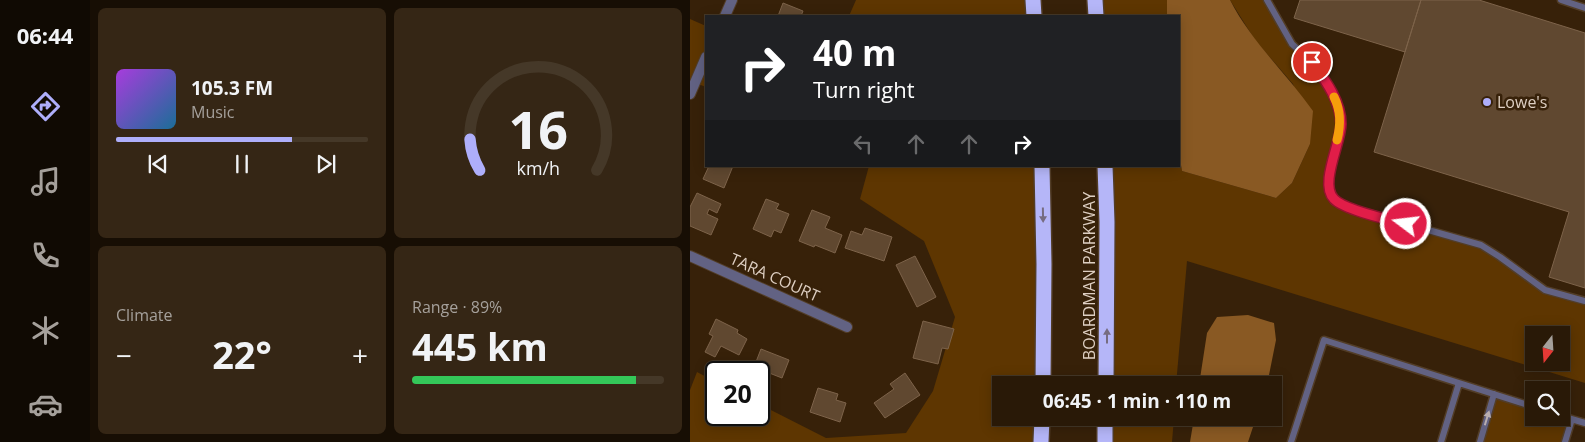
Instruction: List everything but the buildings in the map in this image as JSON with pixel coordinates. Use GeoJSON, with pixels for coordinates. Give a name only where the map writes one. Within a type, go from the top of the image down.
{"type":"FeatureCollection","features":[{"type":"Feature","properties":{"kind":"highway"},"geometry":{"type":"LineString","coordinates":[[1033,0],[1034,15]]}},
{"type":"Feature","properties":{"kind":"highway"},"geometry":{"type":"LineString","coordinates":[[1095,0],[1096,15]]}},
{"type":"Feature","properties":{"kind":"highway"},"geometry":{"type":"LineString","coordinates":[[1042,167],[1043,376]]}},
{"type":"Feature","properties":{"kind":"highway","name":"BOARDMAN PARKWAY"},"geometry":{"type":"LineString","coordinates":[[1105,167],[1107,222],[1106,376]]}},
{"type":"Feature","properties":{"kind":"highway"},"geometry":{"type":"LineString","coordinates":[[1040,442],[1041,426]]}},
{"type":"Feature","properties":{"kind":"highway"},"geometry":{"type":"LineString","coordinates":[[1105,426],[1105,442]]}},
{"type":"Feature","properties":{"kind":"street"},"geometry":{"type":"LineString","coordinates":[[725,15],[732,0]]}},
{"type":"Feature","properties":{"kind":"street"},"geometry":{"type":"LineString","coordinates":[[690,94],[705,59]]}},
{"type":"Feature","properties":{"kind":"street","name":"TARA COURT"},"geometry":{"type":"LineString","coordinates":[[690,256],[847,327]]}},
{"type":"Feature","properties":{"kind":"lane"},"geometry":{"type":"LineString","coordinates":[[1267,0],[1292,44],[1312,62],[1328,84],[1338,106],[1341,125],[1329,181],[1330,194],[1334,201],[1351,208],[1481,245],[1545,290],[1585,301]]}},
{"type":"Feature","properties":{"kind":"lane"},"geometry":{"type":"LineString","coordinates":[[1561,0],[1585,8]]}},
{"type":"Feature","properties":{"kind":"lane"},"geometry":{"type":"LineString","coordinates":[[1291,442],[1324,340],[1525,404]]}},
{"type":"Feature","properties":{"kind":"lane"},"geometry":{"type":"LineString","coordinates":[[1441,442],[1459,383]]}},
{"type":"Feature","properties":{"kind":"lane"},"geometry":{"type":"LineString","coordinates":[[1480,442],[1494,394]]}},
{"type":"Feature","properties":{"kind":"lane"},"geometry":{"type":"LineString","coordinates":[[1565,442],[1572,419],[1585,423]]}},
{"type":"Feature","properties":{"kind":"shaded area"},"geometry":{"type":"Polygon","coordinates":[[[856,0],[1033,0],[1034,15],[849,15],[856,0]]]}},
{"type":"Feature","properties":{"kind":"shaded area"},"geometry":{"type":"Polygon","coordinates":[[[1095,0],[1167,0],[1167,15],[1096,15],[1095,0]]]}},
{"type":"Feature","properties":{"kind":"shaded area"},"geometry":{"type":"Polygon","coordinates":[[[1167,0],[1230,0],[1258,43],[1313,111],[1310,144],[1292,183],[1276,198],[1182,171],[1180,159],[1180,15],[1167,15],[1167,0]]]}},
{"type":"Feature","properties":{"kind":"shaded area"},"geometry":{"type":"Polygon","coordinates":[[[1230,0],[1267,0],[1292,44],[1312,62],[1338,106],[1341,125],[1329,181],[1334,201],[1481,245],[1545,290],[1585,301],[1585,383],[1546,371],[1570,371],[1570,326],[1525,326],[1525,365],[1187,261],[1177,376],[1106,376],[1105,167],[1180,167],[1180,159],[1182,171],[1276,198],[1292,183],[1310,144],[1293,84],[1255,40],[1230,0]]]}},
{"type":"Feature","properties":{"kind":"shaded area"},"geometry":{"type":"Polygon","coordinates":[[[690,19],[705,26],[705,87],[690,81],[690,19]]]}},
{"type":"Feature","properties":{"kind":"shaded area"},"geometry":{"type":"Polygon","coordinates":[[[869,167],[1042,167],[1043,376],[992,376],[992,426],[1042,426],[1041,442],[690,442],[690,390],[697,372],[705,376],[705,426],[770,426],[770,410],[826,438],[906,433],[933,391],[955,317],[924,241],[860,199],[869,167]]]}},
{"type":"Feature","properties":{"kind":"shaded area"},"geometry":{"type":"Polygon","coordinates":[[[1248,315],[1274,323],[1276,340],[1269,376],[1200,376],[1207,333],[1217,317],[1248,315]]]}},
{"type":"Feature","properties":{"kind":"shaded area"},"geometry":{"type":"Polygon","coordinates":[[[1494,394],[1525,404],[1525,426],[1570,426],[1565,442],[1480,442],[1494,394]]]}},
{"type":"Feature","properties":{"kind":"shaded area"},"geometry":{"type":"Polygon","coordinates":[[[1105,426],[1173,426],[1172,442],[1105,442],[1105,426]]]}},
{"type":"Feature","properties":{"kind":"shaded area"},"geometry":{"type":"Polygon","coordinates":[[[1193,426],[1253,426],[1248,442],[1190,442],[1193,426]]]}},
{"type":"Feature","properties":{"kind":"slow traffic"},"geometry":{"type":"LineString","coordinates":[[1334,97],[1338,106],[1341,125],[1337,140]]}},
{"type":"Feature","properties":{"kind":"place","name":"Lowe's"},"geometry":{"type":"Point","coordinates":[1487,102]}},
{"type":"Feature","properties":{"kind":"route"},"geometry":{"type":"LineString","coordinates":[[1312,62],[1328,84],[1338,106],[1341,125],[1329,181],[1330,194],[1334,201],[1406,224]]}}]}
